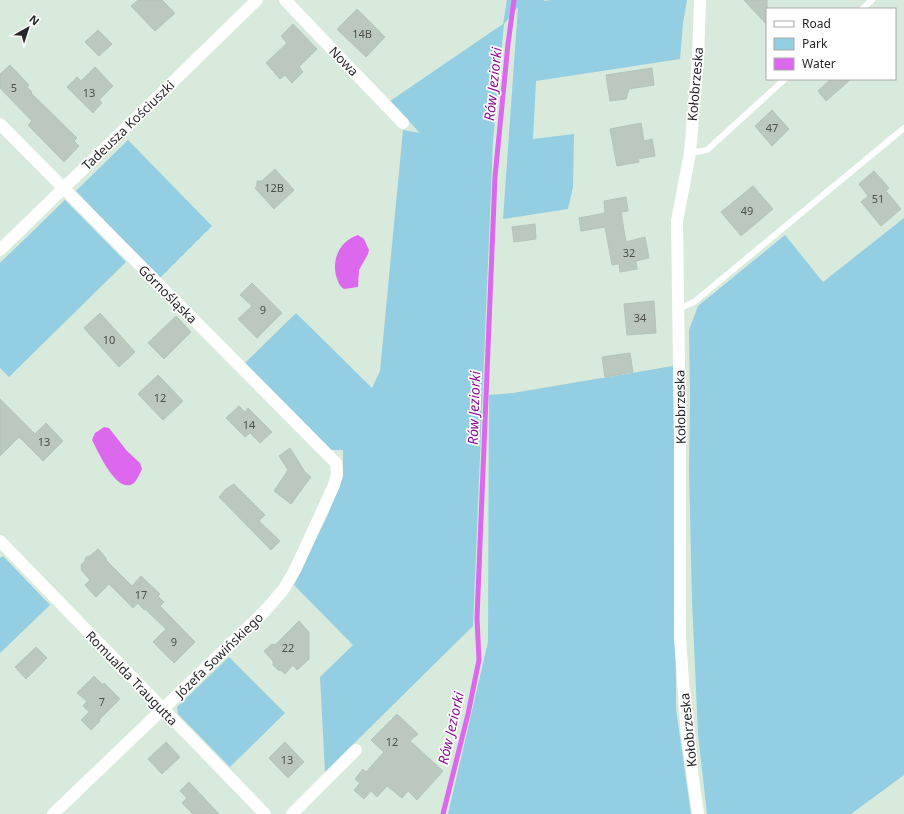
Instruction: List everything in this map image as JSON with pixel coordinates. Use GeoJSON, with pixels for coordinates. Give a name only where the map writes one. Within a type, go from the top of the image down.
{"type":"FeatureCollection","features":[{"type":"Feature","properties":{"kind":"street","name":"Tadeusza Kościuszki"},"geometry":{"type":"LineString","coordinates":[[0,250],[257,0]]}},
{"type":"Feature","properties":{"kind":"street","name":"Nowa"},"geometry":{"type":"LineString","coordinates":[[285,0],[403,123]]}},
{"type":"Feature","properties":{"kind":"street","name":"Kołobrzeska"},"geometry":{"type":"LineString","coordinates":[[698,814],[687,736],[680,638],[680,438],[677,221],[690,153],[698,59],[700,0]]}},
{"type":"Feature","properties":{"kind":"street","name":"Górnośląska"},"geometry":{"type":"LineString","coordinates":[[0,124],[336,463]]}},
{"type":"Feature","properties":{"kind":"street","name":"Józefa Sowińskiego"},"geometry":{"type":"LineString","coordinates":[[53,814],[264,612],[283,590],[295,570],[334,485],[337,474],[336,463]]}},
{"type":"Feature","properties":{"kind":"street","name":"Romualda Traugutta"},"geometry":{"type":"LineString","coordinates":[[0,541],[265,814]]}},
{"type":"Feature","properties":{"kind":"street"},"geometry":{"type":"LineString","coordinates":[[292,814],[356,750]]}},
{"type":"Feature","properties":{"kind":"lane"},"geometry":{"type":"LineString","coordinates":[[863,8],[872,0]]}},
{"type":"Feature","properties":{"kind":"lane"},"geometry":{"type":"LineString","coordinates":[[690,153],[707,150],[784,80]]}},
{"type":"Feature","properties":{"kind":"lane"},"geometry":{"type":"LineString","coordinates":[[678,309],[694,302],[904,128]]}},
{"type":"Feature","properties":{"kind":"green space"},"geometry":{"type":"Polygon","coordinates":[[[507,0],[687,0],[683,23],[680,59],[536,81],[533,139],[574,134],[573,187],[568,209],[503,219],[518,7],[504,24],[493,141],[473,626],[325,772],[320,677],[353,645],[294,585],[329,512],[343,477],[343,450],[328,450],[244,364],[296,313],[372,388],[380,371],[403,130],[420,133],[390,101],[503,24],[507,0]]]}},
{"type":"Feature","properties":{"kind":"green space"},"geometry":{"type":"Polygon","coordinates":[[[128,140],[212,226],[160,278],[76,191],[128,140]]]}},
{"type":"Feature","properties":{"kind":"green space"},"geometry":{"type":"Polygon","coordinates":[[[65,200],[126,262],[9,377],[0,368],[0,263],[65,200]]]}},
{"type":"Feature","properties":{"kind":"green space"},"geometry":{"type":"Polygon","coordinates":[[[904,218],[904,775],[851,814],[707,814],[698,734],[692,600],[689,469],[689,330],[698,306],[785,235],[823,282],[904,218]]]}},
{"type":"Feature","properties":{"kind":"green space"},"geometry":{"type":"Polygon","coordinates":[[[673,366],[675,443],[676,709],[691,814],[448,814],[488,642],[489,395],[513,393],[673,366]]]}},
{"type":"Feature","properties":{"kind":"green space"},"geometry":{"type":"Polygon","coordinates":[[[3,556],[50,605],[0,653],[0,558],[3,556]]]}},
{"type":"Feature","properties":{"kind":"green space"},"geometry":{"type":"Polygon","coordinates":[[[229,657],[285,713],[230,767],[178,714],[177,707],[229,657]]]}},
{"type":"Feature","properties":{"kind":"water"},"geometry":{"type":"Polygon","coordinates":[[[358,235],[364,239],[369,250],[368,254],[359,270],[358,287],[344,289],[340,285],[336,276],[336,257],[346,241],[358,235]]]}},
{"type":"Feature","properties":{"kind":"water"},"geometry":{"type":"Polygon","coordinates":[[[104,427],[109,428],[127,451],[140,463],[142,469],[134,483],[128,485],[121,483],[115,478],[103,462],[92,440],[95,433],[104,427]]]}},
{"type":"Feature","properties":{"kind":"building"},"geometry":{"type":"Polygon","coordinates":[[[138,0],[162,0],[175,13],[155,31],[131,6],[138,0]]]}},
{"type":"Feature","properties":{"kind":"building"},"geometry":{"type":"Polygon","coordinates":[[[744,0],[767,0],[766,24],[744,0]]]}},
{"type":"Feature","properties":{"kind":"building"},"geometry":{"type":"Polygon","coordinates":[[[357,9],[385,37],[366,57],[337,29],[357,9]]]}},
{"type":"Feature","properties":{"kind":"building"},"geometry":{"type":"Polygon","coordinates":[[[293,24],[317,49],[299,67],[303,72],[292,83],[285,75],[280,79],[266,63],[287,43],[281,36],[293,24]]]}},
{"type":"Feature","properties":{"kind":"building"},"geometry":{"type":"Polygon","coordinates":[[[98,30],[112,44],[99,56],[85,42],[98,30]]]}},
{"type":"Feature","properties":{"kind":"building"},"geometry":{"type":"Polygon","coordinates":[[[10,65],[29,85],[27,87],[32,92],[31,93],[77,138],[74,141],[79,146],[64,162],[28,125],[32,121],[0,88],[0,74],[10,65]]]}},
{"type":"Feature","properties":{"kind":"building"},"geometry":{"type":"Polygon","coordinates":[[[95,67],[113,86],[99,100],[102,103],[93,113],[67,87],[77,77],[81,81],[95,67]]]}},
{"type":"Feature","properties":{"kind":"building"},"geometry":{"type":"Polygon","coordinates":[[[652,68],[654,85],[629,89],[626,99],[610,101],[606,75],[652,68]]]}},
{"type":"Feature","properties":{"kind":"building"},"geometry":{"type":"Polygon","coordinates":[[[830,80],[850,80],[826,101],[818,91],[830,80]]]}},
{"type":"Feature","properties":{"kind":"building"},"geometry":{"type":"Polygon","coordinates":[[[772,110],[789,129],[772,146],[755,126],[772,110]]]}},
{"type":"Feature","properties":{"kind":"building"},"geometry":{"type":"Polygon","coordinates":[[[641,123],[644,141],[652,139],[655,156],[638,159],[639,162],[617,166],[610,129],[641,123]]]}},
{"type":"Feature","properties":{"kind":"building"},"geometry":{"type":"Polygon","coordinates":[[[275,169],[294,190],[274,209],[255,188],[257,181],[262,181],[275,169]]]}},
{"type":"Feature","properties":{"kind":"building"},"geometry":{"type":"Polygon","coordinates":[[[874,171],[889,188],[886,191],[901,209],[881,226],[861,202],[868,196],[859,184],[874,171]]]}},
{"type":"Feature","properties":{"kind":"building"},"geometry":{"type":"Polygon","coordinates":[[[753,186],[773,209],[741,236],[721,212],[753,186]]]}},
{"type":"Feature","properties":{"kind":"building"},"geometry":{"type":"Polygon","coordinates":[[[626,197],[628,211],[621,212],[626,242],[645,237],[649,258],[636,261],[637,269],[620,272],[619,264],[612,265],[605,227],[581,231],[579,218],[605,213],[604,201],[626,197]]]}},
{"type":"Feature","properties":{"kind":"building"},"geometry":{"type":"Polygon","coordinates":[[[535,224],[536,239],[514,242],[512,227],[535,224]]]}},
{"type":"Feature","properties":{"kind":"building"},"geometry":{"type":"Polygon","coordinates":[[[252,283],[282,313],[257,338],[238,319],[252,306],[240,295],[252,283]]]}},
{"type":"Feature","properties":{"kind":"building"},"geometry":{"type":"Polygon","coordinates":[[[654,301],[656,333],[627,335],[624,304],[654,301]]]}},
{"type":"Feature","properties":{"kind":"building"},"geometry":{"type":"Polygon","coordinates":[[[100,313],[135,352],[119,367],[84,328],[100,313]]]}},
{"type":"Feature","properties":{"kind":"building"},"geometry":{"type":"Polygon","coordinates":[[[176,316],[191,332],[164,359],[148,343],[176,316]]]}},
{"type":"Feature","properties":{"kind":"building"},"geometry":{"type":"Polygon","coordinates":[[[630,353],[633,372],[605,377],[602,357],[630,353]]]}},
{"type":"Feature","properties":{"kind":"building"},"geometry":{"type":"Polygon","coordinates":[[[158,375],[183,401],[163,420],[138,394],[158,375]]]}},
{"type":"Feature","properties":{"kind":"building"},"geometry":{"type":"Polygon","coordinates":[[[0,399],[35,434],[46,423],[63,441],[43,461],[19,437],[0,456],[0,399]]]}},
{"type":"Feature","properties":{"kind":"building"},"geometry":{"type":"Polygon","coordinates":[[[239,406],[245,412],[248,408],[272,432],[260,443],[250,433],[245,437],[226,418],[239,406]]]}},
{"type":"Feature","properties":{"kind":"building"},"geometry":{"type":"Polygon","coordinates":[[[290,448],[305,472],[311,477],[291,504],[274,491],[288,470],[279,456],[290,448]]]}},
{"type":"Feature","properties":{"kind":"building"},"geometry":{"type":"Polygon","coordinates":[[[234,484],[265,515],[259,521],[280,541],[271,550],[219,497],[226,489],[234,484]]]}},
{"type":"Feature","properties":{"kind":"building"},"geometry":{"type":"Polygon","coordinates":[[[98,549],[106,560],[132,586],[141,576],[160,594],[158,596],[164,602],[160,606],[195,642],[174,663],[153,642],[166,629],[145,609],[144,610],[138,603],[133,608],[109,584],[96,597],[85,585],[90,580],[82,571],[81,565],[85,561],[86,557],[90,556],[98,549]]]}},
{"type":"Feature","properties":{"kind":"building"},"geometry":{"type":"Polygon","coordinates":[[[299,621],[309,632],[309,659],[297,670],[293,665],[285,674],[273,665],[273,661],[264,651],[272,644],[275,645],[299,621]]]}},
{"type":"Feature","properties":{"kind":"building"},"geometry":{"type":"Polygon","coordinates":[[[36,647],[47,658],[26,679],[15,667],[36,647]]]}},
{"type":"Feature","properties":{"kind":"building"},"geometry":{"type":"Polygon","coordinates":[[[94,676],[103,685],[104,683],[120,699],[91,730],[81,720],[89,712],[83,706],[87,701],[77,693],[94,676]]]}},
{"type":"Feature","properties":{"kind":"building"},"geometry":{"type":"Polygon","coordinates":[[[397,714],[418,734],[410,741],[443,771],[417,800],[408,791],[402,798],[387,786],[377,797],[371,791],[364,799],[354,790],[360,783],[355,779],[363,769],[366,772],[384,752],[371,740],[397,714]]]}},
{"type":"Feature","properties":{"kind":"building"},"geometry":{"type":"Polygon","coordinates":[[[166,742],[180,757],[162,774],[148,759],[166,742]]]}},
{"type":"Feature","properties":{"kind":"building"},"geometry":{"type":"Polygon","coordinates":[[[285,742],[304,762],[288,778],[269,758],[285,742]]]}},
{"type":"Feature","properties":{"kind":"building"},"geometry":{"type":"Polygon","coordinates":[[[189,782],[219,814],[193,814],[182,803],[187,798],[180,791],[189,782]]]}},
{"type":"Feature","properties":{"kind":"waterway","name":"Rów Jeziorki"},"geometry":{"type":"LineString","coordinates":[[443,814],[468,714],[479,660],[477,618],[495,177],[508,44],[514,0]]}}]}
